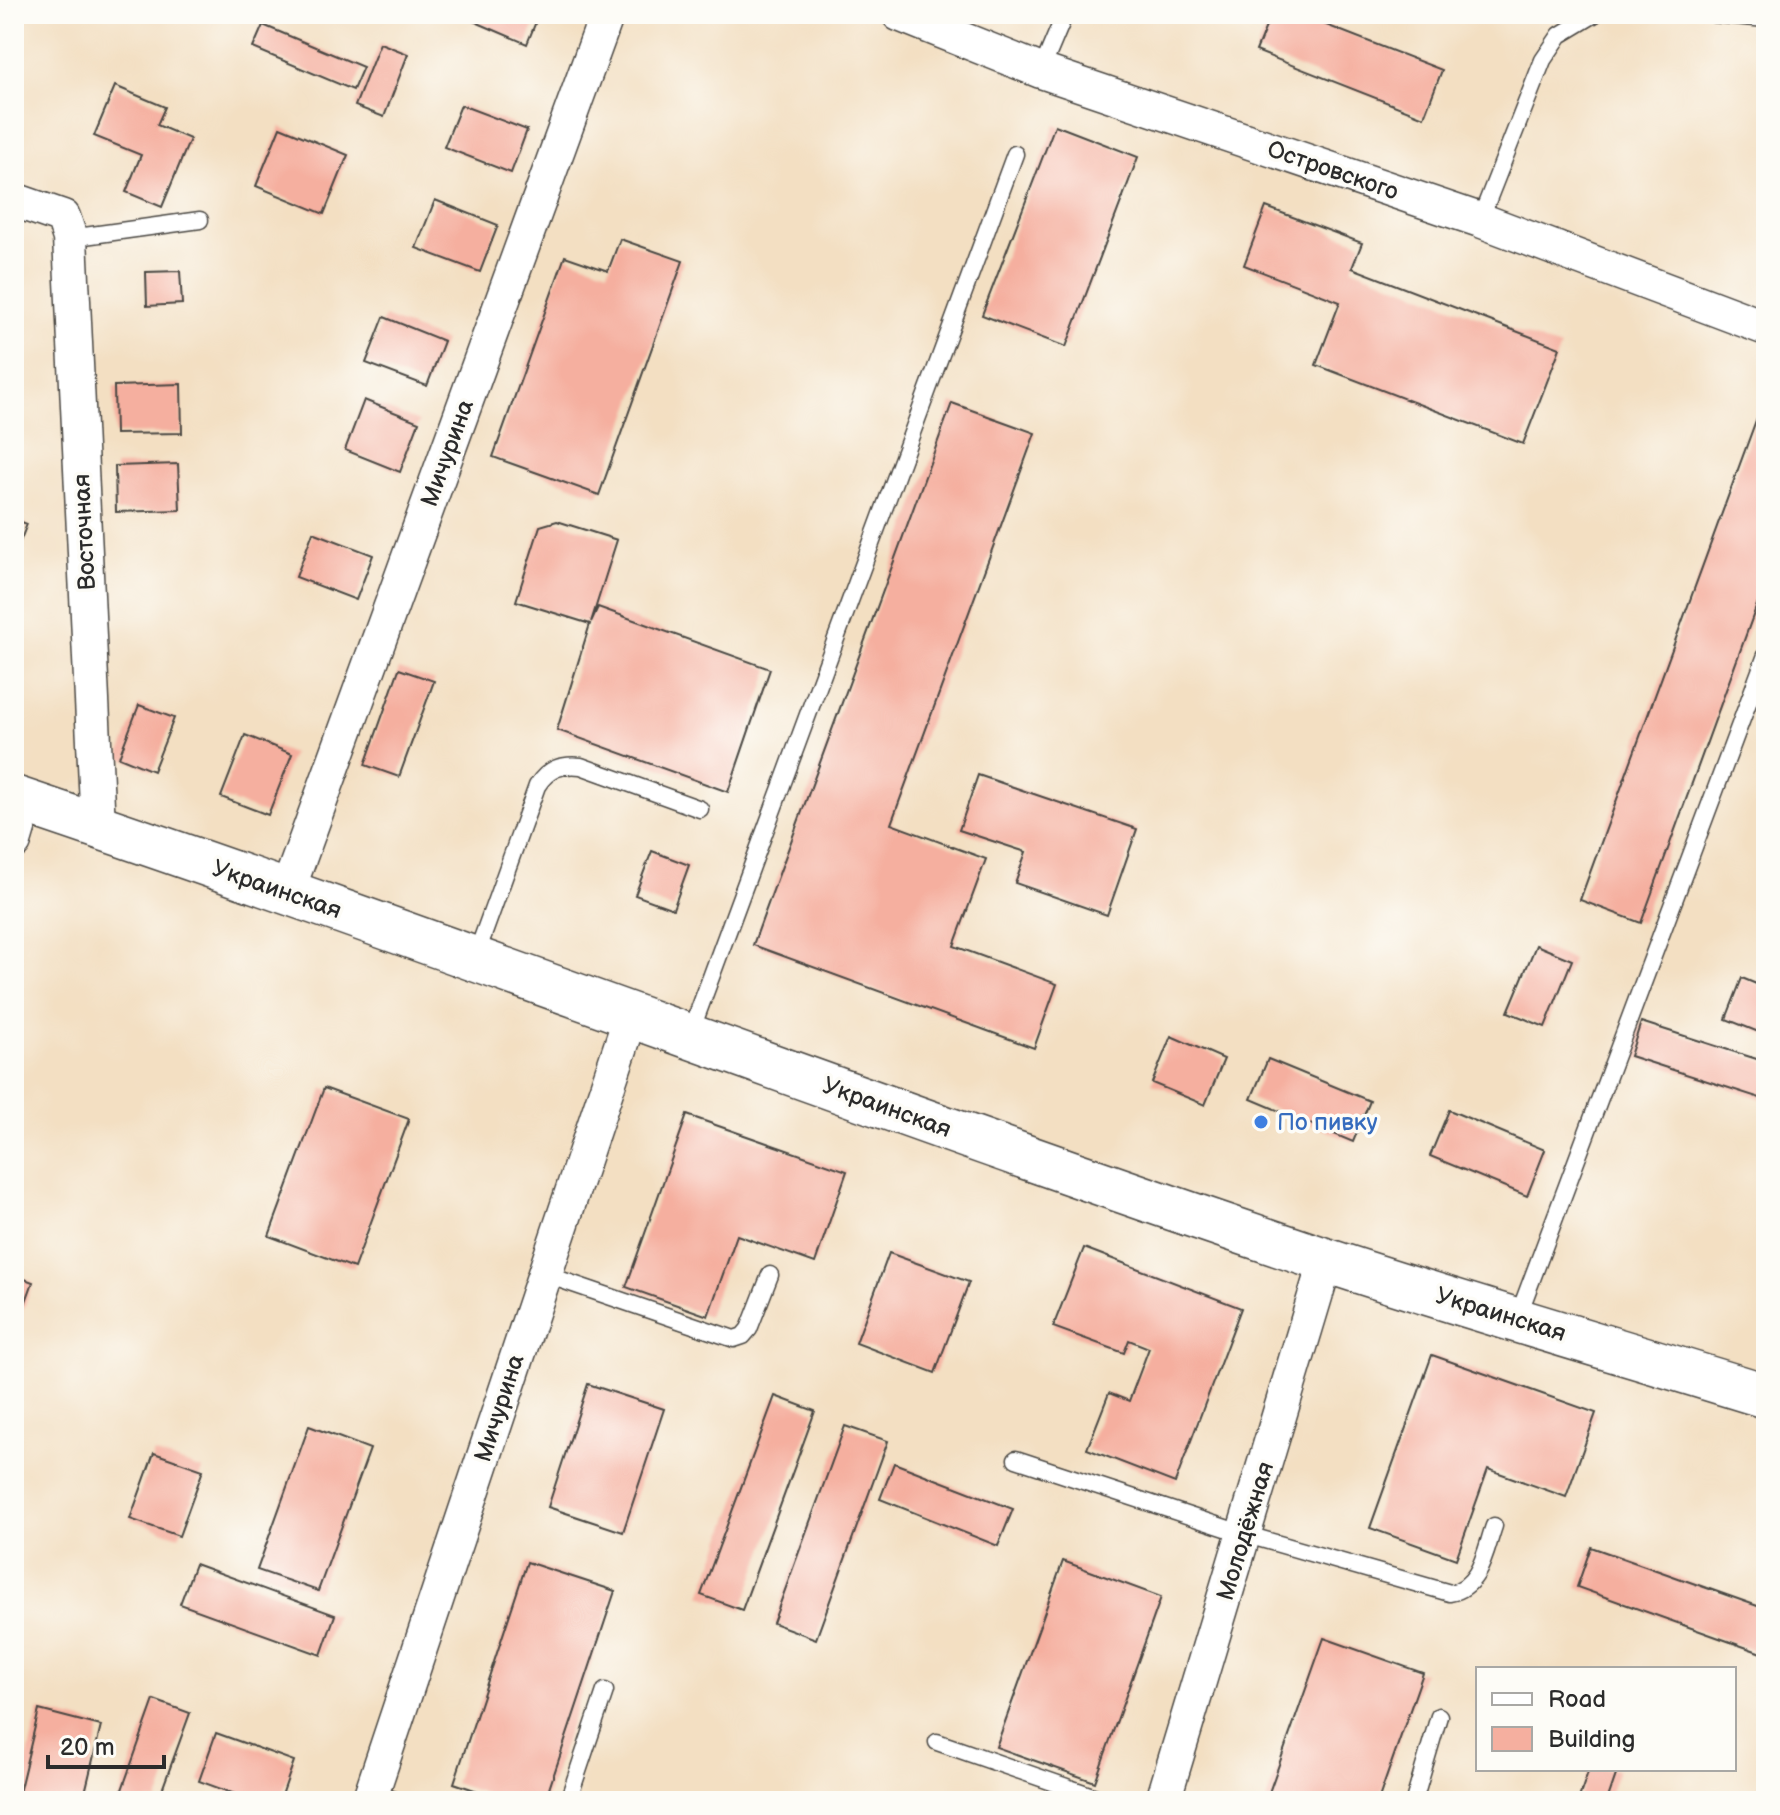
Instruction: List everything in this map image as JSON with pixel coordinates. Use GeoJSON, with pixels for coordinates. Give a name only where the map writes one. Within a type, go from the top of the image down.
{"type":"FeatureCollection","features":[{"type":"Feature","properties":{"kind":"street","name":"Мичурина"},"geometry":{"type":"LineString","coordinates":[[287,892],[607,14]]}},
{"type":"Feature","properties":{"kind":"street","name":"Островского"},"geometry":{"type":"LineString","coordinates":[[899,14],[1041,71],[1480,220],[1766,328]]}},
{"type":"Feature","properties":{"kind":"street"},"geometry":{"type":"LineString","coordinates":[[14,200],[63,217],[70,238]]}},
{"type":"Feature","properties":{"kind":"street","name":"Восточная"},"geometry":{"type":"LineString","coordinates":[[70,238],[98,826]]}},
{"type":"Feature","properties":{"kind":"street","name":"Украинская"},"geometry":{"type":"LineString","coordinates":[[18,814],[98,826],[1049,1165],[1326,1260],[1766,1396]]}},
{"type":"Feature","properties":{"kind":"street","name":"Мичурина"},"geometry":{"type":"LineString","coordinates":[[379,1798],[544,1274],[631,1016]]}},
{"type":"Feature","properties":{"kind":"street","name":"Молодёжная"},"geometry":{"type":"LineString","coordinates":[[1163,1801],[1326,1260]]}},
{"type":"Feature","properties":{"kind":"lane"},"geometry":{"type":"LineString","coordinates":[[1041,71],[1065,14]]}},
{"type":"Feature","properties":{"kind":"lane"},"geometry":{"type":"LineString","coordinates":[[1480,220],[1543,60],[1560,35],[1595,14]]}},
{"type":"Feature","properties":{"kind":"lane"},"geometry":{"type":"LineString","coordinates":[[1713,14],[1766,19]]}},
{"type":"Feature","properties":{"kind":"lane"},"geometry":{"type":"LineString","coordinates":[[689,1035],[1015,154]]}},
{"type":"Feature","properties":{"kind":"lane"},"geometry":{"type":"LineString","coordinates":[[70,238],[200,220]]}},
{"type":"Feature","properties":{"kind":"lane"},"geometry":{"type":"LineString","coordinates":[[1517,1319],[1766,655]]}},
{"type":"Feature","properties":{"kind":"lane"},"geometry":{"type":"LineString","coordinates":[[474,960],[537,786],[543,776],[553,769],[568,764],[581,766],[700,809]]}},
{"type":"Feature","properties":{"kind":"lane"},"geometry":{"type":"LineString","coordinates":[[544,1274],[734,1339],[743,1336],[749,1329],[770,1275]]}},
{"type":"Feature","properties":{"kind":"lane"},"geometry":{"type":"LineString","coordinates":[[1016,1459],[1244,1534],[1450,1593],[1460,1591],[1476,1576],[1494,1526]]}},
{"type":"Feature","properties":{"kind":"lane"},"geometry":{"type":"LineString","coordinates":[[568,1801],[605,1691]]}},
{"type":"Feature","properties":{"kind":"lane"},"geometry":{"type":"LineString","coordinates":[[1414,1801],[1439,1716]]}},
{"type":"Feature","properties":{"kind":"lane"},"geometry":{"type":"LineString","coordinates":[[937,1742],[1107,1801]]}},
{"type":"Feature","properties":{"kind":"building"},"geometry":{"type":"Polygon","coordinates":[[[457,14],[539,14],[527,44],[457,14]]]}},
{"type":"Feature","properties":{"kind":"building"},"geometry":{"type":"Polygon","coordinates":[[[1271,14],[1298,14],[1442,70],[1424,117],[1256,51],[1271,14]]]}},
{"type":"Feature","properties":{"kind":"building"},"geometry":{"type":"Polygon","coordinates":[[[263,25],[363,67],[353,90],[253,48],[263,25]]]}},
{"type":"Feature","properties":{"kind":"building"},"geometry":{"type":"Polygon","coordinates":[[[380,43],[408,54],[384,117],[355,106],[380,43]]]}},
{"type":"Feature","properties":{"kind":"building"},"geometry":{"type":"Polygon","coordinates":[[[115,86],[165,107],[157,125],[190,139],[162,207],[126,192],[141,155],[94,136],[115,86]]]}},
{"type":"Feature","properties":{"kind":"building"},"geometry":{"type":"Polygon","coordinates":[[[461,105],[527,130],[511,173],[444,147],[461,105]]]}},
{"type":"Feature","properties":{"kind":"building"},"geometry":{"type":"Polygon","coordinates":[[[1055,125],[1138,157],[1066,347],[982,315],[1055,125]]]}},
{"type":"Feature","properties":{"kind":"building"},"geometry":{"type":"Polygon","coordinates":[[[280,127],[348,155],[324,214],[256,186],[280,127]]]}},
{"type":"Feature","properties":{"kind":"building"},"geometry":{"type":"Polygon","coordinates":[[[435,200],[498,225],[480,272],[416,248],[435,200]]]}},
{"type":"Feature","properties":{"kind":"building"},"geometry":{"type":"Polygon","coordinates":[[[1266,207],[1362,243],[1352,268],[1560,348],[1523,444],[1316,365],[1340,302],[1244,265],[1266,207]]]}},
{"type":"Feature","properties":{"kind":"building"},"geometry":{"type":"Polygon","coordinates":[[[620,239],[683,261],[599,495],[493,457],[565,256],[608,271],[620,239]]]}},
{"type":"Feature","properties":{"kind":"building"},"geometry":{"type":"Polygon","coordinates":[[[180,271],[182,304],[147,306],[146,272],[180,271]]]}},
{"type":"Feature","properties":{"kind":"building"},"geometry":{"type":"Polygon","coordinates":[[[14,308],[24,312],[14,337],[14,308]]]}},
{"type":"Feature","properties":{"kind":"building"},"geometry":{"type":"Polygon","coordinates":[[[384,317],[444,341],[427,386],[366,363],[384,317]]]}},
{"type":"Feature","properties":{"kind":"building"},"geometry":{"type":"Polygon","coordinates":[[[181,384],[182,433],[115,434],[114,386],[181,384]]]}},
{"type":"Feature","properties":{"kind":"building"},"geometry":{"type":"Polygon","coordinates":[[[1766,393],[1766,580],[1641,923],[1580,900],[1766,393]]]}},
{"type":"Feature","properties":{"kind":"building"},"geometry":{"type":"Polygon","coordinates":[[[364,400],[419,422],[400,472],[345,450],[364,400]]]}},
{"type":"Feature","properties":{"kind":"building"},"geometry":{"type":"Polygon","coordinates":[[[952,403],[1035,433],[891,824],[986,859],[954,946],[1057,984],[1034,1048],[753,945],[952,403]]]}},
{"type":"Feature","properties":{"kind":"building"},"geometry":{"type":"Polygon","coordinates":[[[178,464],[180,510],[116,512],[115,466],[178,464]]]}},
{"type":"Feature","properties":{"kind":"building"},"geometry":{"type":"Polygon","coordinates":[[[14,519],[27,524],[14,557],[14,519]]]}},
{"type":"Feature","properties":{"kind":"building"},"geometry":{"type":"Polygon","coordinates":[[[557,521],[617,540],[591,622],[598,607],[770,669],[728,792],[557,730],[590,624],[516,601],[540,526],[557,521]]]}},
{"type":"Feature","properties":{"kind":"building"},"geometry":{"type":"Polygon","coordinates":[[[313,532],[373,555],[356,600],[296,577],[313,532]]]}},
{"type":"Feature","properties":{"kind":"building"},"geometry":{"type":"Polygon","coordinates":[[[399,669],[434,681],[399,777],[365,765],[399,669]]]}},
{"type":"Feature","properties":{"kind":"building"},"geometry":{"type":"Polygon","coordinates":[[[139,705],[174,718],[153,771],[119,757],[139,705]]]}},
{"type":"Feature","properties":{"kind":"building"},"geometry":{"type":"Polygon","coordinates":[[[245,735],[292,754],[268,815],[221,797],[245,735]]]}},
{"type":"Feature","properties":{"kind":"building"},"geometry":{"type":"Polygon","coordinates":[[[978,775],[1137,829],[1107,915],[1015,883],[1026,852],[959,830],[978,775]]]}},
{"type":"Feature","properties":{"kind":"building"},"geometry":{"type":"Polygon","coordinates":[[[652,851],[689,865],[673,909],[635,895],[652,851]]]}},
{"type":"Feature","properties":{"kind":"building"},"geometry":{"type":"Polygon","coordinates":[[[1536,945],[1572,960],[1545,1027],[1508,1012],[1536,945]]]}},
{"type":"Feature","properties":{"kind":"building"},"geometry":{"type":"Polygon","coordinates":[[[1742,978],[1766,988],[1766,1035],[1726,1019],[1742,978]]]}},
{"type":"Feature","properties":{"kind":"building"},"geometry":{"type":"Polygon","coordinates":[[[1641,1022],[1766,1062],[1766,1100],[1630,1056],[1641,1022]]]}},
{"type":"Feature","properties":{"kind":"building"},"geometry":{"type":"Polygon","coordinates":[[[1171,1036],[1224,1059],[1205,1105],[1152,1083],[1171,1036]]]}},
{"type":"Feature","properties":{"kind":"building"},"geometry":{"type":"Polygon","coordinates":[[[1268,1059],[1370,1101],[1353,1142],[1251,1099],[1268,1059]]]}},
{"type":"Feature","properties":{"kind":"building"},"geometry":{"type":"Polygon","coordinates":[[[324,1088],[409,1119],[354,1268],[269,1236],[324,1088]]]}},
{"type":"Feature","properties":{"kind":"building"},"geometry":{"type":"Polygon","coordinates":[[[1449,1110],[1545,1150],[1527,1196],[1430,1156],[1449,1110]]]}},
{"type":"Feature","properties":{"kind":"building"},"geometry":{"type":"Polygon","coordinates":[[[687,1115],[847,1171],[815,1263],[737,1235],[708,1316],[626,1287],[687,1115]]]}},
{"type":"Feature","properties":{"kind":"building"},"geometry":{"type":"Polygon","coordinates":[[[1084,1248],[1241,1308],[1175,1483],[1087,1449],[1109,1393],[1129,1401],[1149,1348],[1129,1340],[1124,1353],[1053,1327],[1084,1248]]]}},
{"type":"Feature","properties":{"kind":"building"},"geometry":{"type":"Polygon","coordinates":[[[889,1253],[969,1282],[935,1373],[856,1343],[889,1253]]]}},
{"type":"Feature","properties":{"kind":"building"},"geometry":{"type":"Polygon","coordinates":[[[14,1275],[33,1282],[17,1326],[14,1325],[14,1275]]]}},
{"type":"Feature","properties":{"kind":"building"},"geometry":{"type":"Polygon","coordinates":[[[1432,1355],[1596,1413],[1566,1497],[1488,1469],[1456,1559],[1370,1528],[1432,1355]]]}},
{"type":"Feature","properties":{"kind":"building"},"geometry":{"type":"Polygon","coordinates":[[[588,1384],[664,1409],[623,1532],[548,1507],[588,1384]]]}},
{"type":"Feature","properties":{"kind":"building"},"geometry":{"type":"Polygon","coordinates":[[[775,1396],[815,1411],[742,1610],[701,1595],[775,1396]]]}},
{"type":"Feature","properties":{"kind":"building"},"geometry":{"type":"Polygon","coordinates":[[[309,1426],[370,1449],[318,1591],[257,1570],[309,1426]]]}},
{"type":"Feature","properties":{"kind":"building"},"geometry":{"type":"Polygon","coordinates":[[[845,1426],[888,1441],[816,1639],[773,1623],[845,1426]]]}},
{"type":"Feature","properties":{"kind":"building"},"geometry":{"type":"Polygon","coordinates":[[[154,1453],[203,1470],[179,1536],[130,1519],[154,1453]]]}},
{"type":"Feature","properties":{"kind":"building"},"geometry":{"type":"Polygon","coordinates":[[[894,1463],[1013,1509],[998,1546],[880,1499],[894,1463]]]}},
{"type":"Feature","properties":{"kind":"building"},"geometry":{"type":"Polygon","coordinates":[[[1591,1547],[1766,1609],[1764,1654],[1577,1587],[1591,1547]]]}},
{"type":"Feature","properties":{"kind":"building"},"geometry":{"type":"Polygon","coordinates":[[[1063,1561],[1161,1597],[1095,1782],[996,1747],[1063,1561]]]}},
{"type":"Feature","properties":{"kind":"building"},"geometry":{"type":"Polygon","coordinates":[[[527,1562],[615,1591],[545,1801],[507,1801],[454,1783],[527,1562]]]}},
{"type":"Feature","properties":{"kind":"building"},"geometry":{"type":"Polygon","coordinates":[[[195,1564],[335,1615],[321,1655],[180,1604],[195,1564]]]}},
{"type":"Feature","properties":{"kind":"building"},"geometry":{"type":"Polygon","coordinates":[[[1324,1638],[1423,1673],[1378,1801],[1266,1801],[1324,1638]]]}},
{"type":"Feature","properties":{"kind":"building"},"geometry":{"type":"Polygon","coordinates":[[[154,1700],[190,1713],[158,1801],[118,1801],[154,1700]]]}},
{"type":"Feature","properties":{"kind":"building"},"geometry":{"type":"Polygon","coordinates":[[[39,1710],[101,1726],[83,1801],[17,1801],[39,1710]]]}},
{"type":"Feature","properties":{"kind":"building"},"geometry":{"type":"Polygon","coordinates":[[[216,1733],[294,1761],[280,1801],[254,1801],[199,1781],[216,1733]]]}},
{"type":"Feature","properties":{"kind":"building"},"geometry":{"type":"Polygon","coordinates":[[[1588,1771],[1617,1771],[1607,1801],[1578,1801],[1588,1771]]]}},
{"type":"Feature","properties":{"kind":"place","name":"По пивку"},"geometry":{"type":"Point","coordinates":[1261,1122]}}]}
